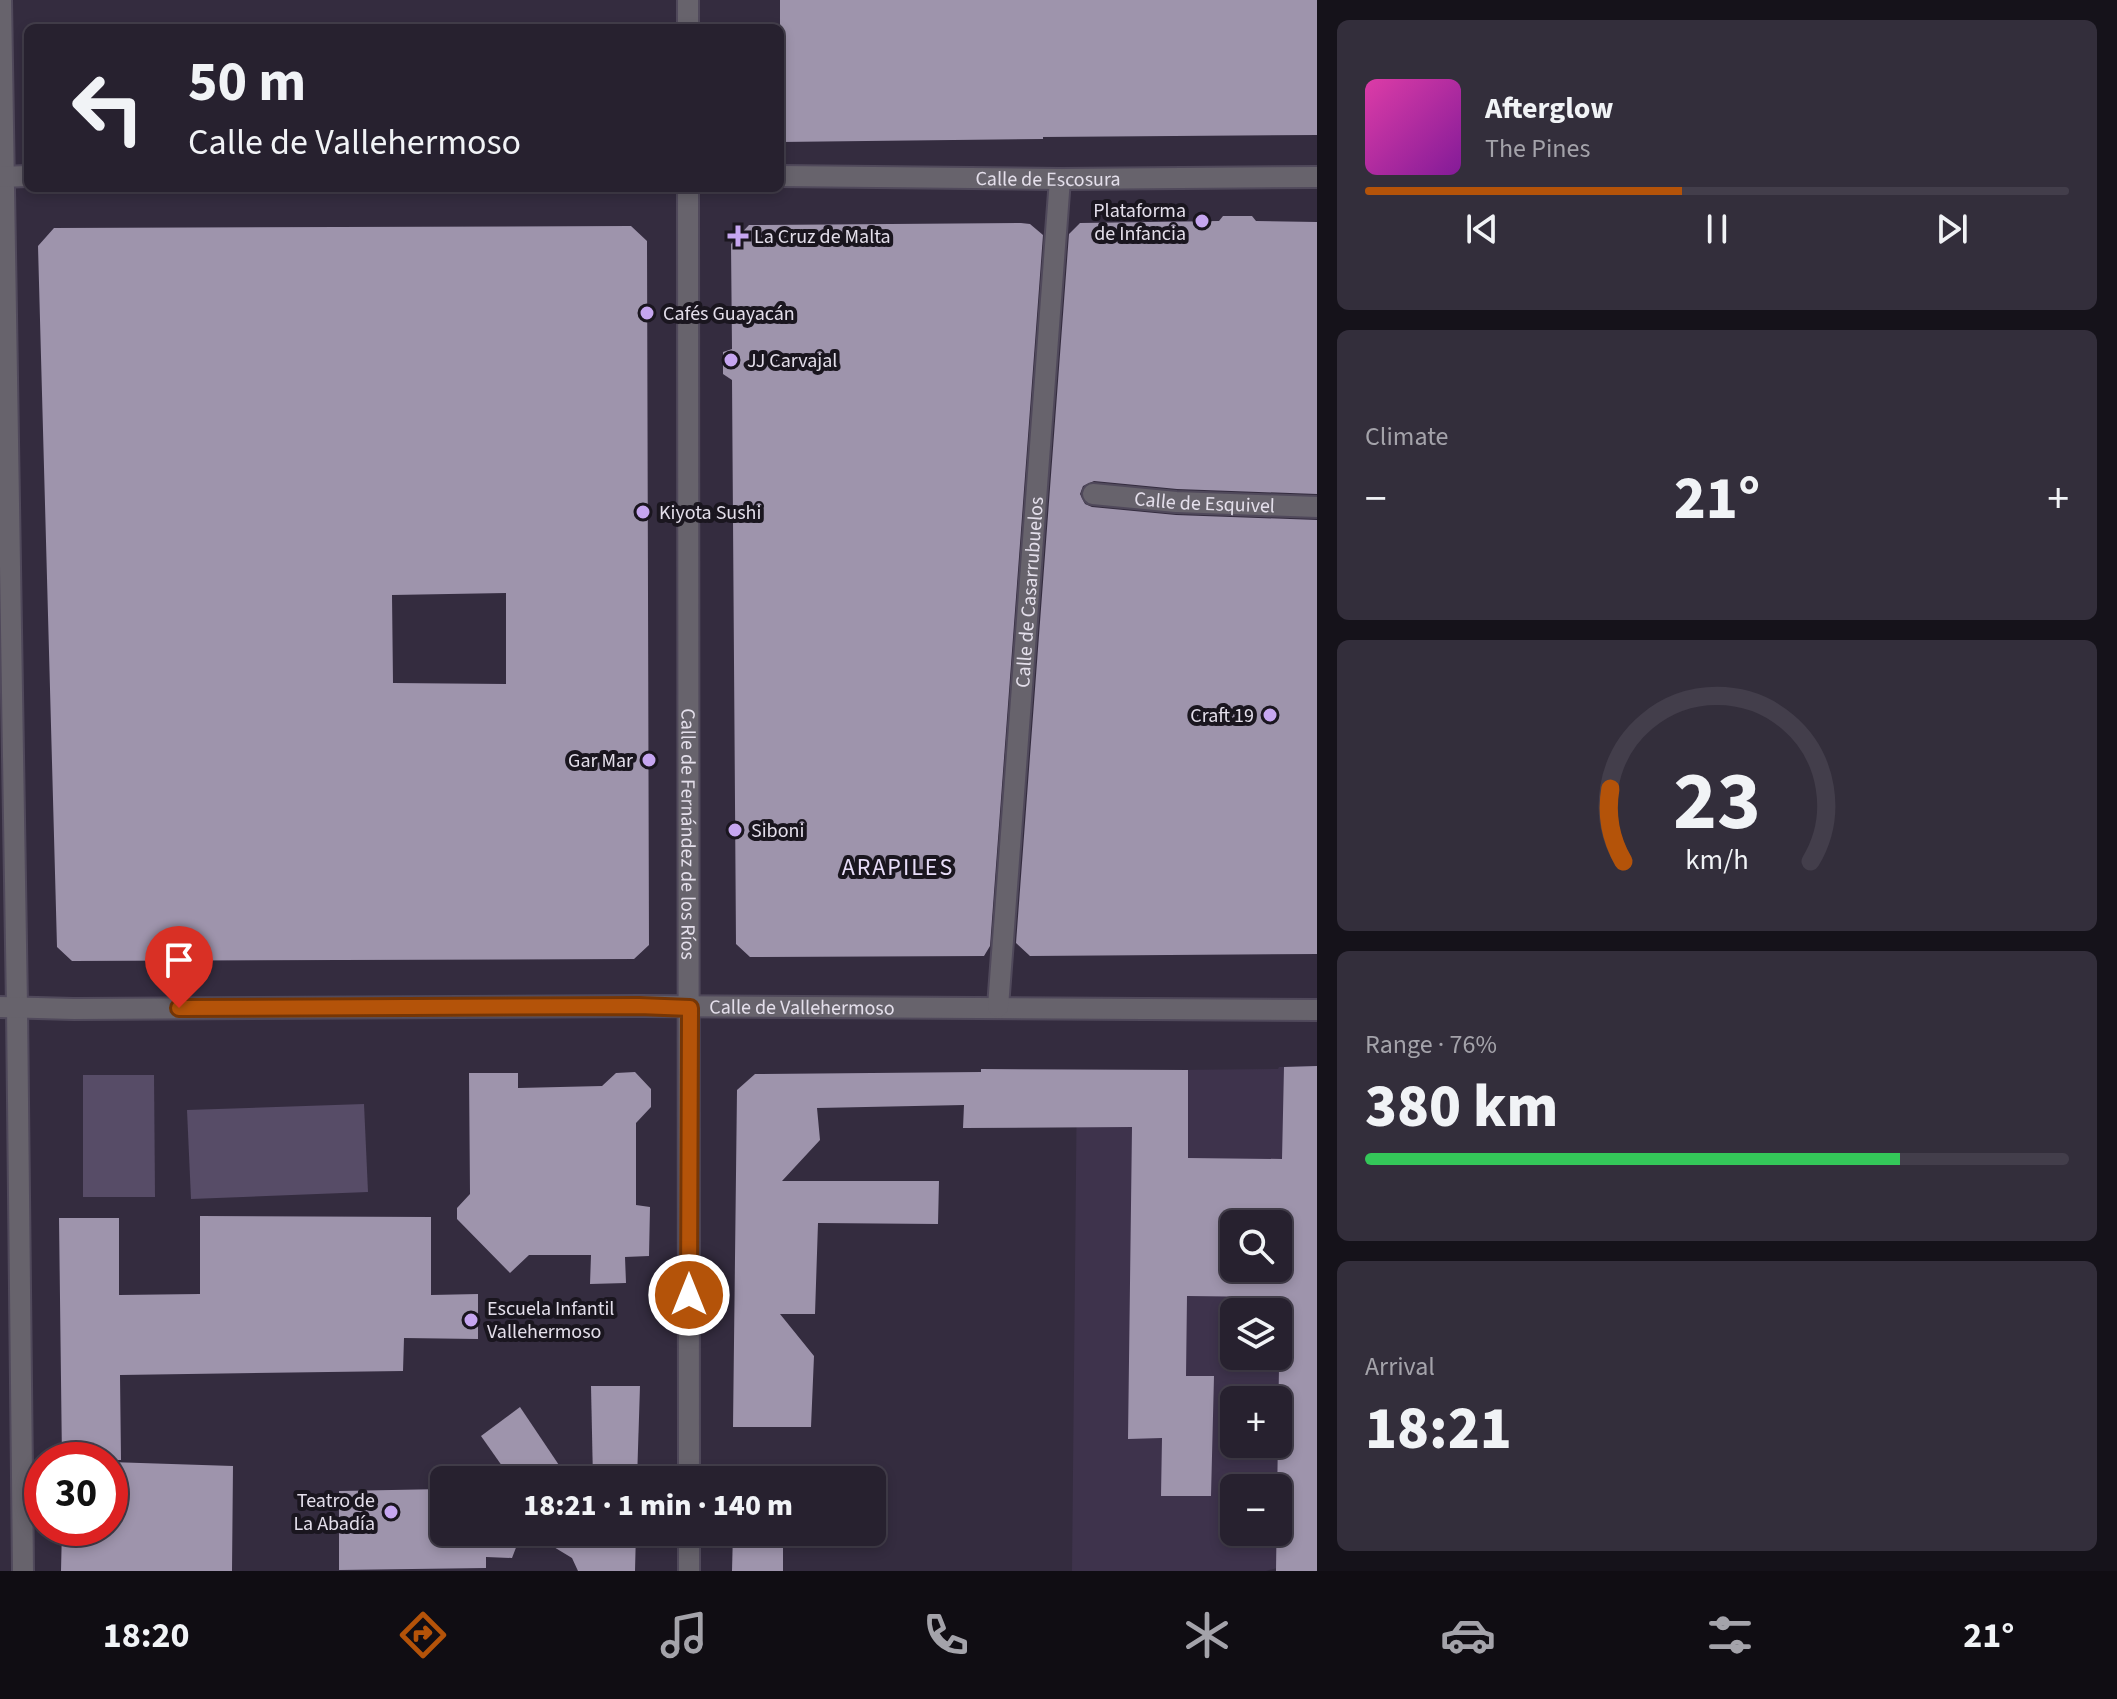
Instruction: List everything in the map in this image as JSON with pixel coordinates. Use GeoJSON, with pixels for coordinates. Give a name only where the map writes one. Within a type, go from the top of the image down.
{"type":"FeatureCollection","features":[{"type":"Feature","properties":{"kind":"street"},"geometry":{"type":"LineString","coordinates":[[1,0],[9,1007],[23,1571]]}},
{"type":"Feature","properties":{"kind":"street"},"geometry":{"type":"LineString","coordinates":[[688,0],[688,24]]}},
{"type":"Feature","properties":{"kind":"street"},"geometry":{"type":"LineString","coordinates":[[2,177],[24,176]]}},
{"type":"Feature","properties":{"kind":"street","name":"Calle de Escosura"},"geometry":{"type":"LineString","coordinates":[[784,176],[1060,179],[1317,177]]}},
{"type":"Feature","properties":{"kind":"street","name":"Calle de Casarrubuelos"},"geometry":{"type":"LineString","coordinates":[[998,1007],[1060,179]]}},
{"type":"Feature","properties":{"kind":"street","name":"Calle de Fernández de los Ríos"},"geometry":{"type":"LineString","coordinates":[[688,192],[689,1466]]}},
{"type":"Feature","properties":{"kind":"street","name":"Calle de Esquivel"},"geometry":{"type":"LineString","coordinates":[[1093,494],[1176,502],[1317,507]]}},
{"type":"Feature","properties":{"kind":"street","name":"Calle de Vallehermoso"},"geometry":{"type":"LineString","coordinates":[[9,1007],[639,1006],[1317,1010]]}},
{"type":"Feature","properties":{"kind":"street"},"geometry":{"type":"LineString","coordinates":[[689,1546],[689,1571]]}},
{"type":"Feature","properties":{"kind":"shaded area"},"geometry":{"type":"Polygon","coordinates":[[[1317,1066],[1317,1557],[1266,1571],[1072,1571],[1077,1071],[1317,1066]]]}},
{"type":"Feature","properties":{"kind":"shaded area"},"geometry":{"type":"Polygon","coordinates":[[[83,1075],[154,1075],[155,1197],[83,1197],[83,1075]]]}},
{"type":"Feature","properties":{"kind":"shaded area"},"geometry":{"type":"Polygon","coordinates":[[[364,1104],[368,1192],[191,1199],[187,1110],[364,1104]]]}},
{"type":"Feature","properties":{"kind":"building"},"geometry":{"type":"Polygon","coordinates":[[[780,0],[1317,0],[1317,135],[784,142],[784,24],[780,24],[780,0]]]}},
{"type":"Feature","properties":{"kind":"building"},"geometry":{"type":"Polygon","coordinates":[[[1223,216],[1252,216],[1256,221],[1317,222],[1317,494],[1177,489],[1094,481],[1083,486],[1080,494],[1085,504],[1092,507],[1176,515],[1317,520],[1317,954],[1030,956],[1016,943],[1069,234],[1080,223],[1219,221],[1223,216]]]}},
{"type":"Feature","properties":{"kind":"building"},"geometry":{"type":"Polygon","coordinates":[[[1030,224],[1043,235],[990,946],[984,956],[750,957],[736,944],[732,380],[723,374],[723,352],[732,349],[731,244],[749,225],[1030,224]]]}},
{"type":"Feature","properties":{"kind":"building"},"geometry":{"type":"Polygon","coordinates":[[[631,226],[647,241],[649,945],[634,959],[72,961],[57,947],[38,246],[54,228],[631,226]],[[506,593],[392,595],[393,683],[506,684],[506,593]]]}},
{"type":"Feature","properties":{"kind":"building"},"geometry":{"type":"Polygon","coordinates":[[[1317,1066],[1317,1571],[1276,1571],[1276,1546],[1292,1546],[1292,1474],[1277,1474],[1278,1458],[1292,1458],[1292,1386],[1279,1386],[1279,1370],[1292,1370],[1292,1298],[1187,1296],[1186,1376],[1214,1376],[1211,1496],[1161,1496],[1162,1438],[1128,1439],[1132,1127],[963,1128],[964,1105],[817,1108],[820,1140],[782,1181],[939,1181],[938,1224],[818,1223],[815,1314],[780,1314],[814,1356],[811,1427],[733,1427],[737,1090],[755,1074],[981,1072],[981,1069],[1188,1070],[1188,1158],[1282,1159],[1284,1067],[1317,1066]]]}},
{"type":"Feature","properties":{"kind":"building"},"geometry":{"type":"Polygon","coordinates":[[[635,1072],[651,1089],[651,1107],[636,1123],[636,1205],[650,1207],[649,1256],[625,1257],[626,1283],[590,1284],[591,1255],[529,1255],[510,1273],[457,1219],[457,1208],[470,1194],[469,1073],[518,1073],[518,1088],[602,1086],[616,1073],[635,1072]]]}},
{"type":"Feature","properties":{"kind":"building"},"geometry":{"type":"Polygon","coordinates":[[[200,1216],[431,1217],[431,1295],[478,1294],[478,1339],[404,1338],[403,1371],[120,1375],[121,1442],[62,1442],[59,1218],[119,1218],[119,1295],[200,1294],[200,1216]]]}},
{"type":"Feature","properties":{"kind":"building"},"geometry":{"type":"Polygon","coordinates":[[[591,1386],[640,1386],[637,1466],[593,1466],[591,1386]]]}},
{"type":"Feature","properties":{"kind":"building"},"geometry":{"type":"Polygon","coordinates":[[[520,1407],[560,1466],[502,1466],[481,1436],[520,1407]]]}},
{"type":"Feature","properties":{"kind":"building"},"geometry":{"type":"Polygon","coordinates":[[[128,1463],[233,1466],[232,1571],[61,1571],[62,1546],[128,1546],[128,1463]]]}},
{"type":"Feature","properties":{"kind":"building","name":"Teatro de La Abadía"},"geometry":{"type":"Polygon","coordinates":[[[430,1489],[430,1546],[517,1546],[512,1558],[486,1557],[486,1568],[339,1570],[339,1491],[430,1489]]]}},
{"type":"Feature","properties":{"kind":"building"},"geometry":{"type":"Polygon","coordinates":[[[552,1546],[636,1546],[635,1571],[578,1571],[572,1558],[552,1546]]]}},
{"type":"Feature","properties":{"kind":"building"},"geometry":{"type":"Polygon","coordinates":[[[733,1546],[783,1546],[783,1571],[732,1571],[733,1546]]]}},
{"type":"Feature","properties":{"kind":"place","name":"Plataforma de Infancia"},"geometry":{"type":"Point","coordinates":[1202,221]}},
{"type":"Feature","properties":{"kind":"place","name":"La Cruz de Malta"},"geometry":{"type":"Point","coordinates":[738,236]}},
{"type":"Feature","properties":{"kind":"place","name":"Cafés Guayacán"},"geometry":{"type":"Point","coordinates":[647,313]}},
{"type":"Feature","properties":{"kind":"place","name":"JJ Carvajal"},"geometry":{"type":"Point","coordinates":[731,360]}},
{"type":"Feature","properties":{"kind":"place","name":"Kiyota Sushi"},"geometry":{"type":"Point","coordinates":[643,512]}},
{"type":"Feature","properties":{"kind":"place","name":"Craft 19"},"geometry":{"type":"Point","coordinates":[1270,715]}},
{"type":"Feature","properties":{"kind":"place","name":"Gar Mar"},"geometry":{"type":"Point","coordinates":[649,760]}},
{"type":"Feature","properties":{"kind":"place","name":"Siboni"},"geometry":{"type":"Point","coordinates":[735,830]}},
{"type":"Feature","properties":{"kind":"place","name":"Escuela Infantil Vallehermoso"},"geometry":{"type":"Point","coordinates":[471,1320]}},
{"type":"Feature","properties":{"kind":"place","name":"Teatro de La Abadía"},"geometry":{"type":"Point","coordinates":[391,1512]}},
{"type":"Feature","properties":{"kind":"district","name":"ARAPILES"},"geometry":{"type":"Point","coordinates":[898,867]}},
{"type":"Feature","properties":{"kind":"route"},"geometry":{"type":"LineString","coordinates":[[179,1008],[690,1008],[689,1295]]}}]}
